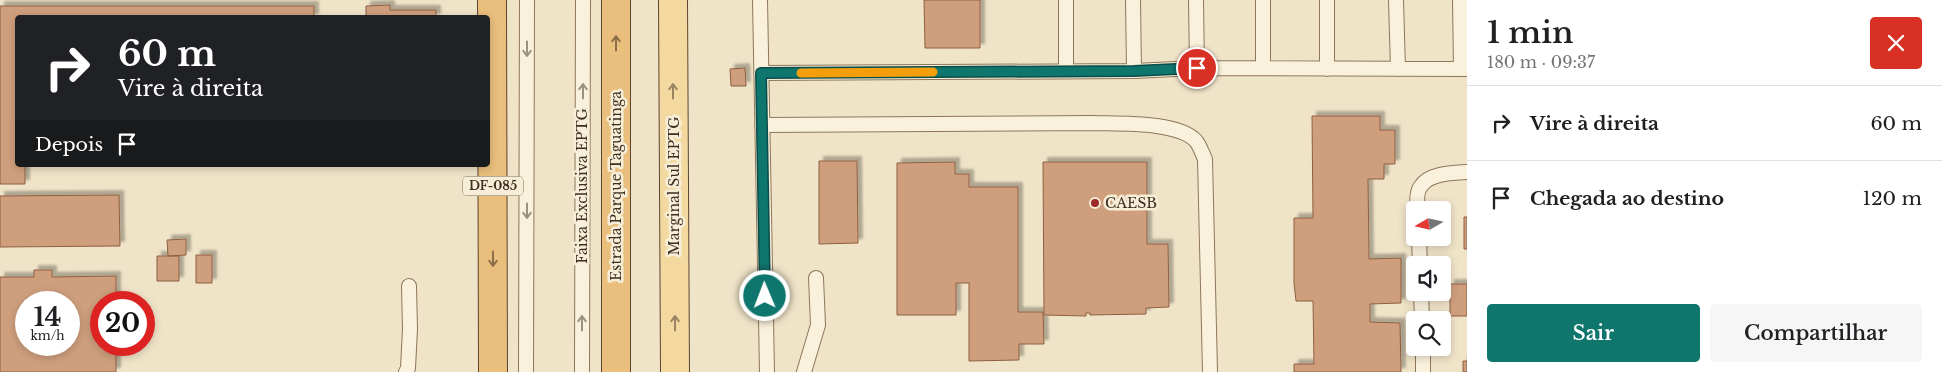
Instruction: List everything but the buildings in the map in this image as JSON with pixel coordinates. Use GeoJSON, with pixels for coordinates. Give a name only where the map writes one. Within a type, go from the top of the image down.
{"type":"FeatureCollection","features":[{"type":"Feature","properties":{"kind":"highway","name":"DF-085"},"geometry":{"type":"LineString","coordinates":[[492,0],[493,372]]}},
{"type":"Feature","properties":{"kind":"highway","name":"Estrada Parque Taguatinga"},"geometry":{"type":"LineString","coordinates":[[616,0],[616,372]]}},
{"type":"Feature","properties":{"kind":"main road","name":"Marginal Sul EPTG"},"geometry":{"type":"LineString","coordinates":[[673,0],[675,372]]}},
{"type":"Feature","properties":{"kind":"lane"},"geometry":{"type":"LineString","coordinates":[[526,372],[527,0]]}},
{"type":"Feature","properties":{"kind":"lane","name":"Faixa Exclusiva EPTG"},"geometry":{"type":"LineString","coordinates":[[582,372],[583,0]]}},
{"type":"Feature","properties":{"kind":"lane"},"geometry":{"type":"LineString","coordinates":[[760,0],[767,372]]}},
{"type":"Feature","properties":{"kind":"lane"},"geometry":{"type":"LineString","coordinates":[[1066,0],[1066,71]]}},
{"type":"Feature","properties":{"kind":"lane"},"geometry":{"type":"LineString","coordinates":[[1133,0],[1134,71]]}},
{"type":"Feature","properties":{"kind":"lane"},"geometry":{"type":"LineString","coordinates":[[1196,0],[1197,68]]}},
{"type":"Feature","properties":{"kind":"lane"},"geometry":{"type":"LineString","coordinates":[[1263,0],[1263,68]]}},
{"type":"Feature","properties":{"kind":"lane"},"geometry":{"type":"LineString","coordinates":[[1327,0],[1327,69]]}},
{"type":"Feature","properties":{"kind":"lane"},"geometry":{"type":"LineString","coordinates":[[1396,0],[1398,69]]}},
{"type":"Feature","properties":{"kind":"lane"},"geometry":{"type":"LineString","coordinates":[[761,73],[1134,71],[1197,68],[1464,69],[1460,0]]}},
{"type":"Feature","properties":{"kind":"lane"},"geometry":{"type":"LineString","coordinates":[[762,125],[1145,124],[1178,130],[1186,134],[1195,140],[1205,159],[1210,372]]}},
{"type":"Feature","properties":{"kind":"lane"},"geometry":{"type":"LineString","coordinates":[[1418,201],[1421,185],[1434,176],[1467,172]]}},
{"type":"Feature","properties":{"kind":"lane"},"geometry":{"type":"LineString","coordinates":[[804,372],[818,325],[816,278]]}},
{"type":"Feature","properties":{"kind":"lane"},"geometry":{"type":"LineString","coordinates":[[406,372],[408,368],[410,329],[408,286]]}},
{"type":"Feature","properties":{"kind":"lane"},"geometry":{"type":"LineString","coordinates":[[1423,356],[1424,372]]}},
{"type":"Feature","properties":{"kind":"slow traffic"},"geometry":{"type":"LineString","coordinates":[[801,73],[933,72]]}},
{"type":"Feature","properties":{"kind":"place","name":"CAESB"},"geometry":{"type":"Point","coordinates":[1095,203]}},
{"type":"Feature","properties":{"kind":"route"},"geometry":{"type":"LineString","coordinates":[[765,296],[761,73],[1134,71],[1197,68]]}}]}
